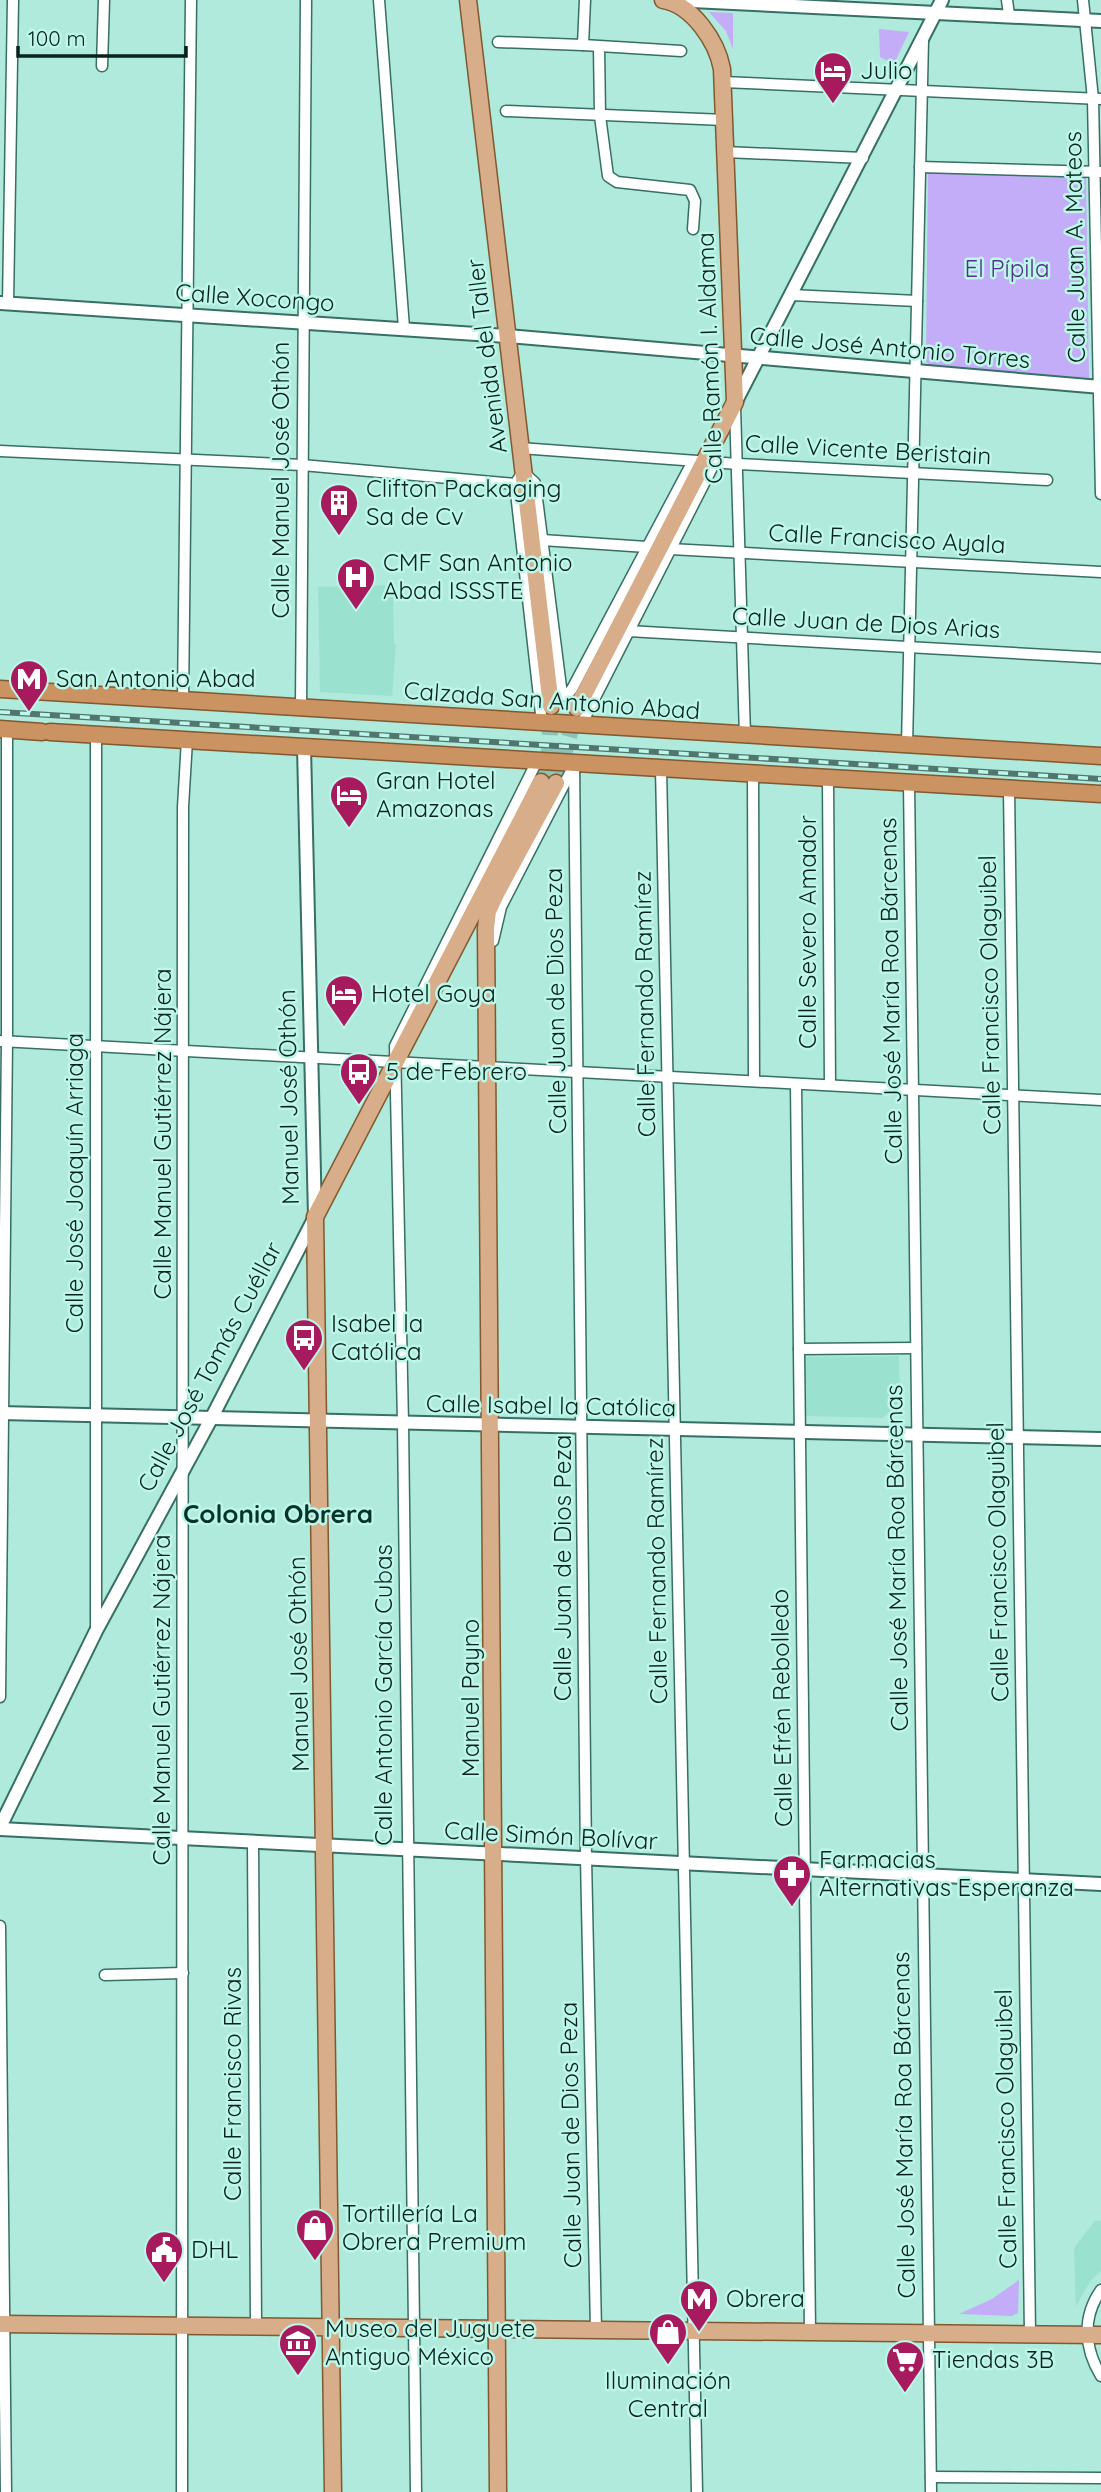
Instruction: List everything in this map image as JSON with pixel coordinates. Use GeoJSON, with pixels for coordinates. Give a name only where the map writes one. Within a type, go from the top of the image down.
{"type":"FeatureCollection","features":[{"type":"Feature","properties":{"kind":"highway","name":"Calzada San Antonio Abad"},"geometry":{"type":"LineString","coordinates":[[0,689],[1101,756]]}},
{"type":"Feature","properties":{"kind":"highway"},"geometry":{"type":"LineString","coordinates":[[3,729],[1101,794]]}},
{"type":"Feature","properties":{"kind":"main road","name":"Avenida del Taller"},"geometry":{"type":"LineString","coordinates":[[467,0],[520,448],[519,478],[551,706]]}},
{"type":"Feature","properties":{"kind":"main road","name":"Calle Ramón I. Aldama"},"geometry":{"type":"LineString","coordinates":[[665,0],[697,22],[715,44],[723,82],[735,402]]}},
{"type":"Feature","properties":{"kind":"main road"},"geometry":{"type":"LineString","coordinates":[[577,708],[735,402]]}},
{"type":"Feature","properties":{"kind":"main road","name":"Calle José Tomás Cuéllar"},"geometry":{"type":"LineString","coordinates":[[315,1217],[548,782],[488,911],[485,945],[488,1067]]}},
{"type":"Feature","properties":{"kind":"main road","name":"Manuel Payno"},"geometry":{"type":"LineString","coordinates":[[488,1067],[498,2492]]}},
{"type":"Feature","properties":{"kind":"main road","name":"Manuel José Othón"},"geometry":{"type":"LineString","coordinates":[[315,1217],[333,2492]]}},
{"type":"Feature","properties":{"kind":"main road"},"geometry":{"type":"LineString","coordinates":[[2,2324],[1094,2334]]}},
{"type":"Feature","properties":{"kind":"street"},"geometry":{"type":"LineString","coordinates":[[4,303],[13,0]]}},
{"type":"Feature","properties":{"kind":"street"},"geometry":{"type":"LineString","coordinates":[[102,66],[104,0]]}},
{"type":"Feature","properties":{"kind":"street"},"geometry":{"type":"LineString","coordinates":[[183,701],[191,0]]}},
{"type":"Feature","properties":{"kind":"street","name":"Calle Manuel José Othón"},"geometry":{"type":"LineString","coordinates":[[301,708],[306,0]]}},
{"type":"Feature","properties":{"kind":"street"},"geometry":{"type":"LineString","coordinates":[[379,0],[404,328]]}},
{"type":"Feature","properties":{"kind":"street"},"geometry":{"type":"LineString","coordinates":[[583,46],[585,0]]}},
{"type":"Feature","properties":{"kind":"street"},"geometry":{"type":"LineString","coordinates":[[665,0],[815,3],[1101,21]]}},
{"type":"Feature","properties":{"kind":"street"},"geometry":{"type":"LineString","coordinates":[[735,402],[942,0]]}},
{"type":"Feature","properties":{"kind":"street"},"geometry":{"type":"LineString","coordinates":[[1007,0],[1009,15]]}},
{"type":"Feature","properties":{"kind":"street","name":"Calle Juan A. Mateos"},"geometry":{"type":"LineString","coordinates":[[1083,0],[1097,99],[1101,494]]}},
{"type":"Feature","properties":{"kind":"street"},"geometry":{"type":"LineString","coordinates":[[907,746],[923,36]]}},
{"type":"Feature","properties":{"kind":"street"},"geometry":{"type":"LineString","coordinates":[[498,41],[681,51]]}},
{"type":"Feature","properties":{"kind":"street"},"geometry":{"type":"LineString","coordinates":[[599,47],[600,116],[608,176],[617,181],[690,190],[695,201],[693,229]]}},
{"type":"Feature","properties":{"kind":"street"},"geometry":{"type":"LineString","coordinates":[[723,82],[1097,99]]}},
{"type":"Feature","properties":{"kind":"street"},"geometry":{"type":"LineString","coordinates":[[506,111],[725,121]]}},
{"type":"Feature","properties":{"kind":"street"},"geometry":{"type":"LineString","coordinates":[[725,152],[863,158]]}},
{"type":"Feature","properties":{"kind":"street"},"geometry":{"type":"LineString","coordinates":[[920,167],[1098,172]]}},
{"type":"Feature","properties":{"kind":"street"},"geometry":{"type":"LineString","coordinates":[[792,295],[917,301]]}},
{"type":"Feature","properties":{"kind":"street","name":"Calle Xocongo"},"geometry":{"type":"LineString","coordinates":[[4,303],[507,336]]}},
{"type":"Feature","properties":{"kind":"street","name":"Calle José Antonio Torres"},"geometry":{"type":"LineString","coordinates":[[507,336],[1100,387]]}},
{"type":"Feature","properties":{"kind":"street","name":"Calle Ramón I. Aldama"},"geometry":{"type":"LineString","coordinates":[[735,402],[745,736]]}},
{"type":"Feature","properties":{"kind":"street","name":"Calle Vicente Beristain"},"geometry":{"type":"LineString","coordinates":[[520,448],[704,462],[1047,480]]}},
{"type":"Feature","properties":{"kind":"street"},"geometry":{"type":"LineString","coordinates":[[0,452],[303,465],[519,478],[535,483],[562,695],[566,696],[647,547],[704,462]]}},
{"type":"Feature","properties":{"kind":"street"},"geometry":{"type":"LineString","coordinates":[[580,725],[670,548],[704,462]]}},
{"type":"Feature","properties":{"kind":"street"},"geometry":{"type":"LineString","coordinates":[[519,478],[542,723]]}},
{"type":"Feature","properties":{"kind":"street"},"geometry":{"type":"LineString","coordinates":[[542,540],[647,547]]}},
{"type":"Feature","properties":{"kind":"street","name":"Calle Francisco Ayala"},"geometry":{"type":"LineString","coordinates":[[670,548],[1101,572]]}},
{"type":"Feature","properties":{"kind":"street","name":"Calle Juan de Dios Arias"},"geometry":{"type":"LineString","coordinates":[[628,631],[1101,659]]}},
{"type":"Feature","properties":{"kind":"street"},"geometry":{"type":"LineString","coordinates":[[0,1697],[3,729]]}},
{"type":"Feature","properties":{"kind":"street","name":"Calle José Joaquín Arriaga"},"geometry":{"type":"LineString","coordinates":[[96,735],[96,1632]]}},
{"type":"Feature","properties":{"kind":"street","name":"Calle Manuel Gutiérrez Nájera"},"geometry":{"type":"LineString","coordinates":[[182,2492],[185,1051],[183,807],[187,740]]}},
{"type":"Feature","properties":{"kind":"street","name":"Manuel José Othón"},"geometry":{"type":"LineString","coordinates":[[304,747],[315,1217]]}},
{"type":"Feature","properties":{"kind":"street","name":"Calle Antonio García Cubas"},"geometry":{"type":"LineString","coordinates":[[416,2492],[406,1850],[403,1423],[395,1046],[537,761]]}},
{"type":"Feature","properties":{"kind":"street"},"geometry":{"type":"LineString","coordinates":[[487,1018],[494,989],[492,945],[497,916],[565,787],[574,763]]}},
{"type":"Feature","properties":{"kind":"street","name":"Calle Juan de Dios Peza"},"geometry":{"type":"LineString","coordinates":[[574,763],[586,1858],[596,2330]]}},
{"type":"Feature","properties":{"kind":"street","name":"Calle Fernando Ramírez"},"geometry":{"type":"LineString","coordinates":[[661,768],[697,2492]]}},
{"type":"Feature","properties":{"kind":"street"},"geometry":{"type":"LineString","coordinates":[[753,774],[754,1081]]}},
{"type":"Feature","properties":{"kind":"street","name":"Calle Severo Amador"},"geometry":{"type":"LineString","coordinates":[[828,778],[830,1085]]}},
{"type":"Feature","properties":{"kind":"street","name":"Calle José María Roa Bárcenas"},"geometry":{"type":"LineString","coordinates":[[909,783],[932,2492]]}},
{"type":"Feature","properties":{"kind":"street","name":"Calle Francisco Olaguibel"},"geometry":{"type":"LineString","coordinates":[[1009,789],[1030,2334]]}},
{"type":"Feature","properties":{"kind":"street"},"geometry":{"type":"LineString","coordinates":[[4,1041],[1101,1100]]}},
{"type":"Feature","properties":{"kind":"street","name":"Calle Efrén Rebolledo"},"geometry":{"type":"LineString","coordinates":[[796,1084],[810,2332]]}},
{"type":"Feature","properties":{"kind":"street","name":"Calle José Tomás Cuéllar"},"geometry":{"type":"LineString","coordinates":[[0,1828],[96,1632],[211,1419],[315,1217]]}},
{"type":"Feature","properties":{"kind":"street"},"geometry":{"type":"LineString","coordinates":[[799,1349],[916,1348]]}},
{"type":"Feature","properties":{"kind":"street","name":"Calle Isabel la Católica"},"geometry":{"type":"LineString","coordinates":[[1,1413],[1101,1439]]}},
{"type":"Feature","properties":{"kind":"street","name":"Calle Simón Bolívar"},"geometry":{"type":"LineString","coordinates":[[0,1828],[1101,1884]]}},
{"type":"Feature","properties":{"kind":"street","name":"Calle Francisco Rivas"},"geometry":{"type":"LineString","coordinates":[[253,1842],[256,2326]]}},
{"type":"Feature","properties":{"kind":"street"},"geometry":{"type":"LineString","coordinates":[[0,1926],[2,2324],[6,2492]]}},
{"type":"Feature","properties":{"kind":"street"},"geometry":{"type":"LineString","coordinates":[[105,1975],[183,1973]]}},
{"type":"Feature","properties":{"kind":"street"},"geometry":{"type":"LineString","coordinates":[[1101,2290],[1092,2306],[1094,2364],[1101,2376]]}},
{"type":"Feature","properties":{"kind":"street"},"geometry":{"type":"LineString","coordinates":[[931,2477],[1101,2478]]}},
{"type":"Feature","properties":{"kind":"shaded area"},"geometry":{"type":"Polygon","coordinates":[[[393,585],[396,644],[392,696],[320,692],[318,587],[393,585]]]}},
{"type":"Feature","properties":{"kind":"shaded area"},"geometry":{"type":"Polygon","coordinates":[[[899,1356],[900,1401],[883,1418],[806,1416],[804,1357],[899,1356]]]}},
{"type":"Feature","properties":{"kind":"shaded area"},"geometry":{"type":"Polygon","coordinates":[[[1095,2221],[1101,2221],[1101,2271],[1091,2280],[1076,2306],[1074,2248],[1095,2221]]]}},
{"type":"Feature","properties":{"kind":"green space"},"geometry":{"type":"Polygon","coordinates":[[[709,12],[733,13],[733,49],[726,31],[709,12]]]}},
{"type":"Feature","properties":{"kind":"green space"},"geometry":{"type":"Polygon","coordinates":[[[879,29],[909,32],[894,64],[880,57],[879,29]]]}},
{"type":"Feature","properties":{"kind":"green space","name":"El Pípila"},"geometry":{"type":"Polygon","coordinates":[[[928,171],[1086,178],[1089,378],[931,366],[926,362],[928,171]]]}},
{"type":"Feature","properties":{"kind":"green space"},"geometry":{"type":"Polygon","coordinates":[[[1019,2280],[1018,2313],[1012,2316],[959,2314],[992,2299],[1019,2280]]]}},
{"type":"Feature","properties":{"kind":"tunnel"},"geometry":{"type":"LineString","coordinates":[[541,782],[549,752],[551,709]]}},
{"type":"Feature","properties":{"kind":"tunnel"},"geometry":{"type":"LineString","coordinates":[[556,783],[576,711]]}},
{"type":"Feature","properties":{"kind":"railway"},"geometry":{"type":"LineString","coordinates":[[0,712],[1101,779]]}},
{"type":"Feature","properties":{"kind":"place","name":"Julio"},"geometry":{"type":"Point","coordinates":[833,105]}},
{"type":"Feature","properties":{"kind":"place","name":"Clifton Packaging Sa de Cv"},"geometry":{"type":"Point","coordinates":[339,537]}},
{"type":"Feature","properties":{"kind":"place","name":"CMF San Antonio Abad ISSSTE"},"geometry":{"type":"Point","coordinates":[356,611]}},
{"type":"Feature","properties":{"kind":"place","name":"San Antonio Abad"},"geometry":{"type":"Point","coordinates":[29,713]}},
{"type":"Feature","properties":{"kind":"place","name":"Gran Hotel Amazonas"},"geometry":{"type":"Point","coordinates":[349,829]}},
{"type":"Feature","properties":{"kind":"place","name":"Hotel Goya"},"geometry":{"type":"Point","coordinates":[344,1028]}},
{"type":"Feature","properties":{"kind":"place","name":"5 de Febrero"},"geometry":{"type":"Point","coordinates":[359,1106]}},
{"type":"Feature","properties":{"kind":"place","name":"Isabel la Católica"},"geometry":{"type":"Point","coordinates":[304,1372]}},
{"type":"Feature","properties":{"kind":"place","name":"Farmacias Alternativas Esperanza"},"geometry":{"type":"Point","coordinates":[792,1908]}},
{"type":"Feature","properties":{"kind":"place","name":"Tortillería La Obrera Premium"},"geometry":{"type":"Point","coordinates":[315,2262]}},
{"type":"Feature","properties":{"kind":"place","name":"DHL"},"geometry":{"type":"Point","coordinates":[164,2284]}},
{"type":"Feature","properties":{"kind":"place","name":"Obrera"},"geometry":{"type":"Point","coordinates":[699,2333]}},
{"type":"Feature","properties":{"kind":"place","name":"Iluminación Central"},"geometry":{"type":"Point","coordinates":[668,2366]}},
{"type":"Feature","properties":{"kind":"place","name":"Museo del Juguete Antiguo México"},"geometry":{"type":"Point","coordinates":[298,2377]}},
{"type":"Feature","properties":{"kind":"place","name":"Tiendas 3B"},"geometry":{"type":"Point","coordinates":[905,2394]}},
{"type":"Feature","properties":{"kind":"district","name":"Colonia Obrera"},"geometry":{"type":"Point","coordinates":[278,1514]}}]}
